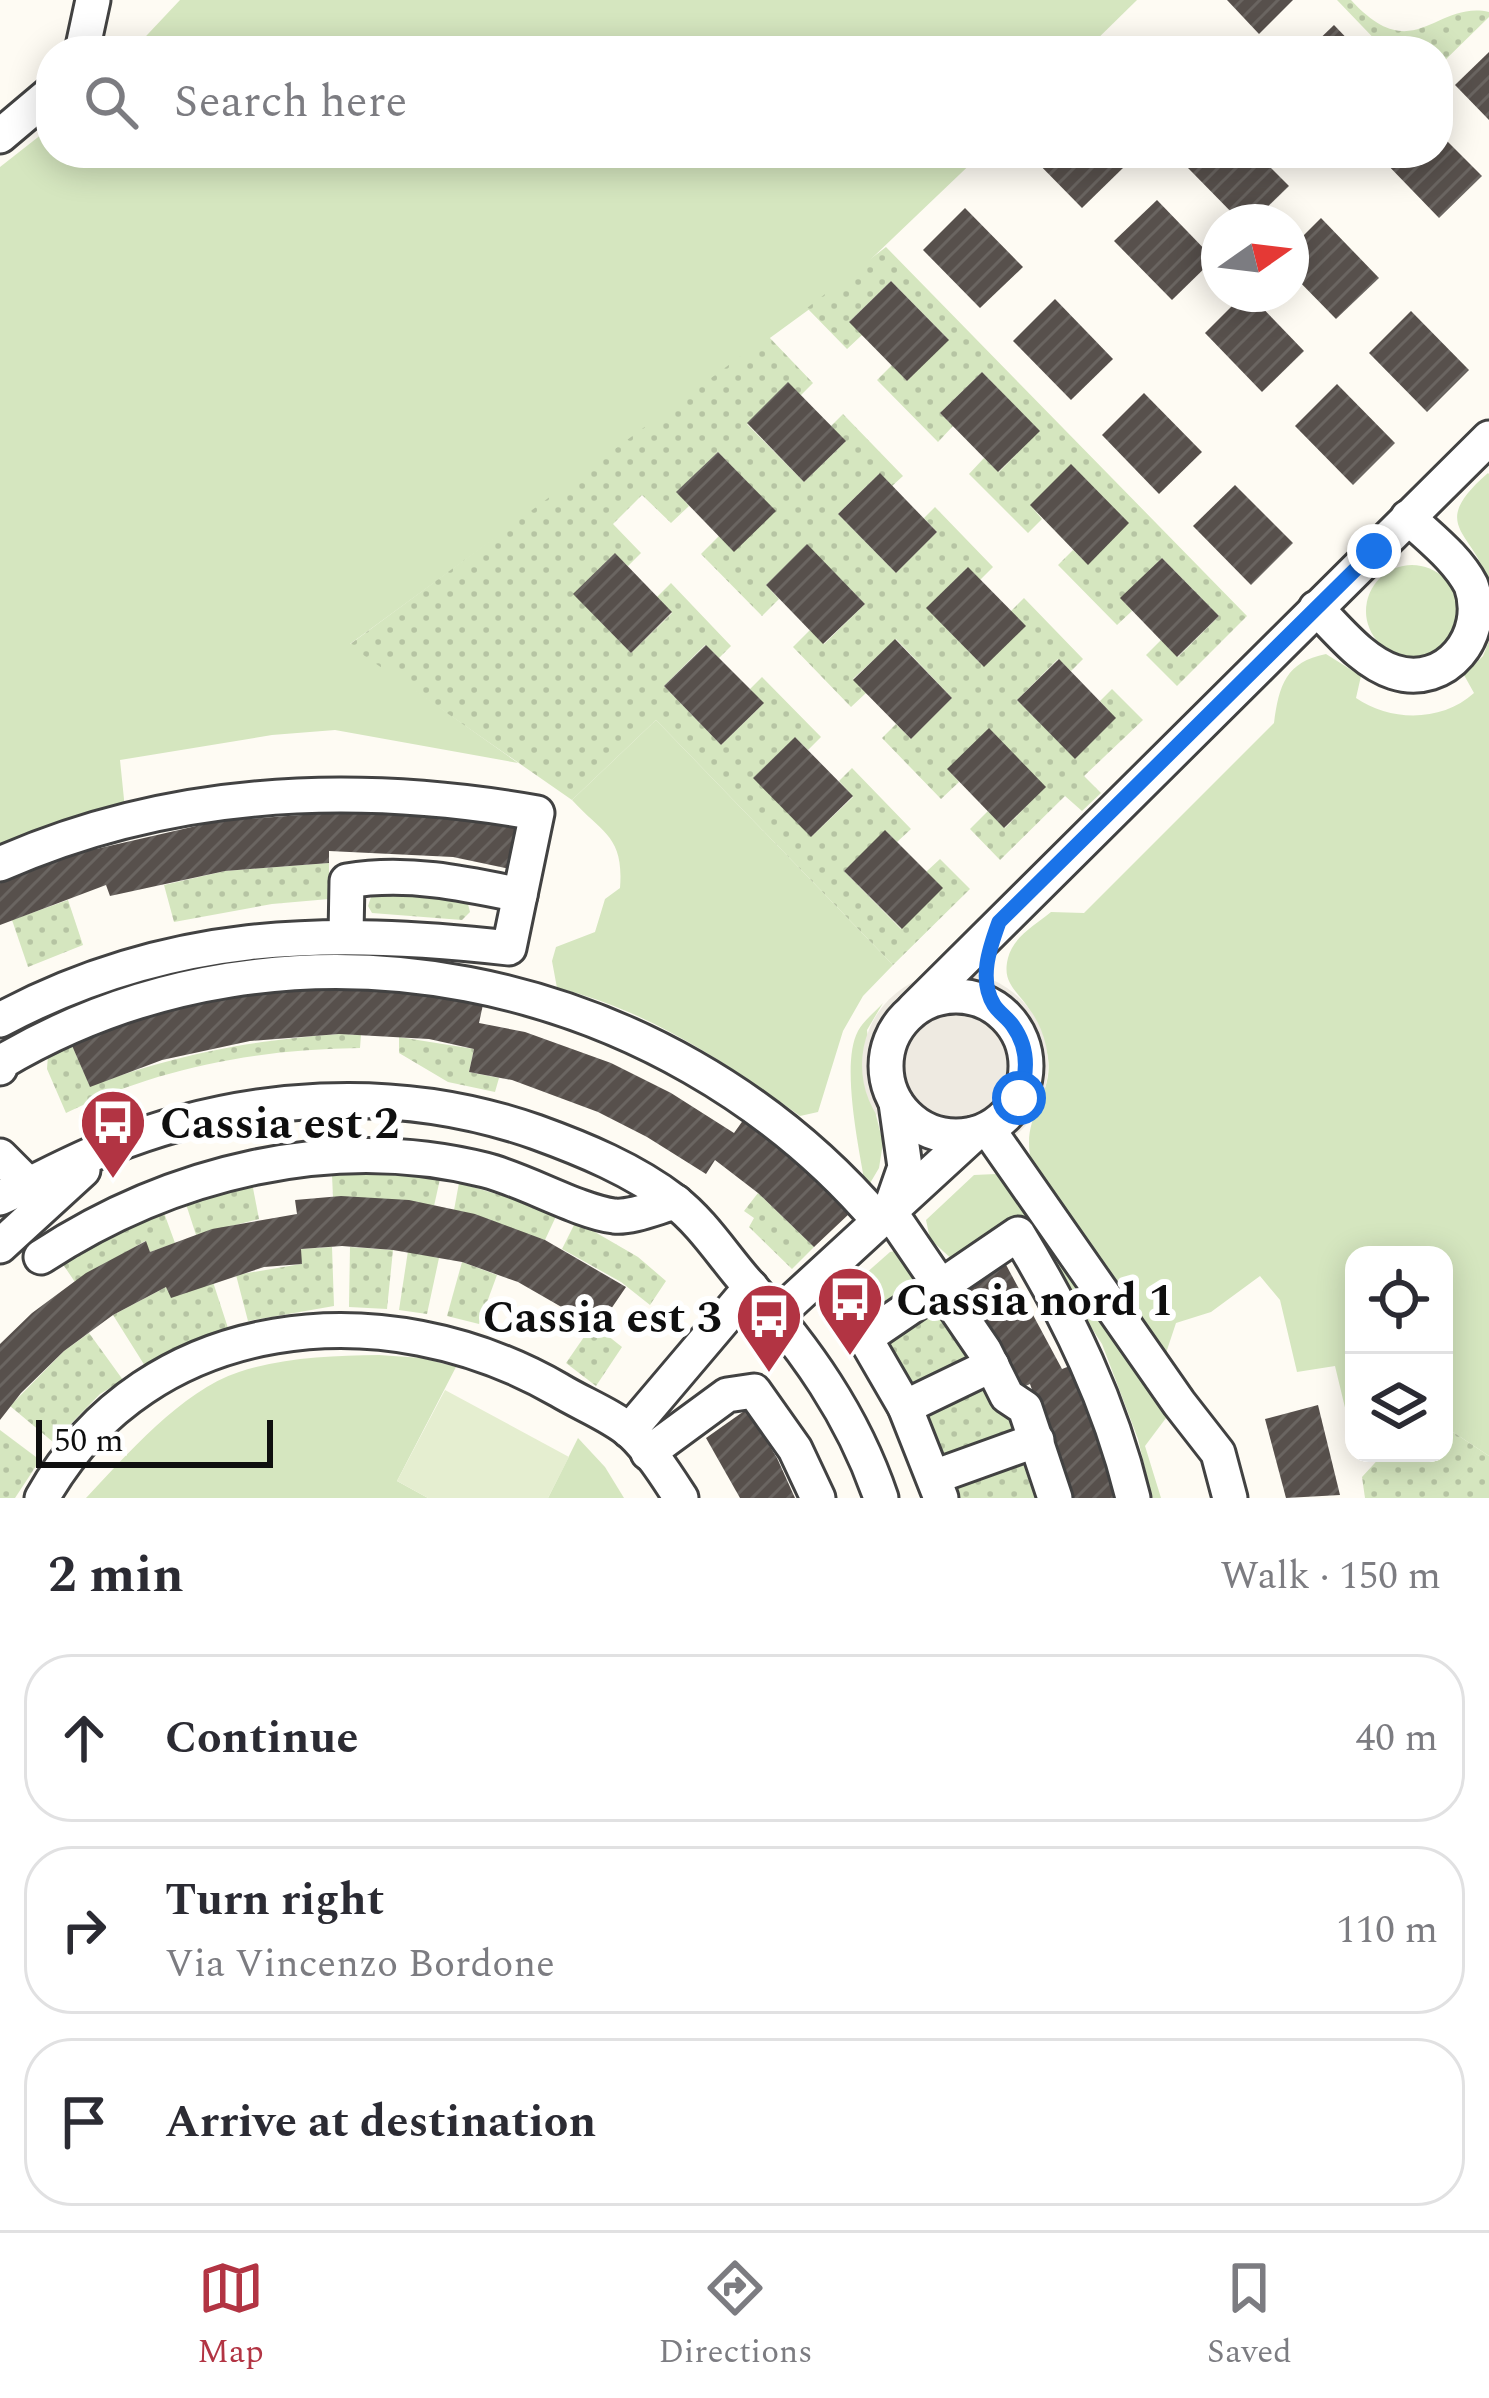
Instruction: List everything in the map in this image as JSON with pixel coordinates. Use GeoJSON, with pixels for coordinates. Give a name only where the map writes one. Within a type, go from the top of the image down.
{"type":"FeatureCollection","features":[{"type":"Feature","properties":{"kind":"street"},"geometry":{"type":"LineString","coordinates":[[85,36],[93,0]]}},
{"type":"Feature","properties":{"kind":"street"},"geometry":{"type":"LineString","coordinates":[[0,136],[36,106]]}},
{"type":"Feature","properties":{"kind":"street"},"geometry":{"type":"LineString","coordinates":[[884,1216],[905,1167],[896,1102],[888,1081],[886,1058],[893,1036],[999,922],[1489,438]]}},
{"type":"Feature","properties":{"kind":"street"},"geometry":{"type":"LineString","coordinates":[[1316,608],[1365,657],[1394,672],[1422,676],[1446,668],[1466,652],[1476,622],[1474,591],[1459,565],[1408,517]]}},
{"type":"Feature","properties":{"kind":"street"},"geometry":{"type":"LineString","coordinates":[[0,864],[77,834],[205,804],[335,793],[400,794],[537,813],[509,948],[346,935],[236,941],[134,964],[1,1016]]}},
{"type":"Feature","properties":{"kind":"street"},"geometry":{"type":"LineString","coordinates":[[346,935],[347,881],[377,876],[434,878],[520,895]]}},
{"type":"Feature","properties":{"kind":"street"},"geometry":{"type":"LineString","coordinates":[[777,1316],[981,1131],[1000,1121],[1019,1098],[1026,1070],[1022,1041],[989,992],[987,961],[999,922]]}},
{"type":"Feature","properties":{"kind":"street"},"geometry":{"type":"LineString","coordinates":[[0,1068],[29,1046],[96,1016],[236,980],[308,973],[453,980],[525,995],[593,1018],[723,1083],[783,1125],[884,1216],[943,1285],[1006,1396],[1025,1408],[1055,1498]]}},
{"type":"Feature","properties":{"kind":"street"},"geometry":{"type":"LineString","coordinates":[[914,1010],[948,996],[995,1007]]}},
{"type":"Feature","properties":{"kind":"street"},"geometry":{"type":"LineString","coordinates":[[0,1156],[15,1192],[106,1148],[177,1124],[340,1098],[421,1103],[501,1120],[575,1146],[676,1202],[777,1316],[820,1373],[848,1421],[881,1498]]}},
{"type":"Feature","properties":{"kind":"street"},"geometry":{"type":"LineString","coordinates":[[896,1102],[924,1129],[949,1136],[981,1131]]}},
{"type":"Feature","properties":{"kind":"street"},"geometry":{"type":"LineString","coordinates":[[981,1131],[1218,1454],[1230,1498]]}},
{"type":"Feature","properties":{"kind":"street"},"geometry":{"type":"LineString","coordinates":[[0,1246],[106,1148]]}},
{"type":"Feature","properties":{"kind":"street"},"geometry":{"type":"LineString","coordinates":[[41,1257],[130,1207],[198,1181],[269,1163],[414,1158],[487,1170],[617,1217],[676,1202]]}},
{"type":"Feature","properties":{"kind":"street"},"geometry":{"type":"LineString","coordinates":[[1036,1440],[937,1487],[905,1407],[865,1338],[1018,1234],[1062,1308],[1095,1379],[1133,1498]]}},
{"type":"Feature","properties":{"kind":"street"},"geometry":{"type":"LineString","coordinates":[[639,1442],[751,1287]]}},
{"type":"Feature","properties":{"kind":"street"},"geometry":{"type":"LineString","coordinates":[[42,1498],[80,1446],[155,1382],[245,1342],[293,1331],[342,1328],[392,1330],[487,1354],[535,1376],[639,1442],[681,1498]]}},
{"type":"Feature","properties":{"kind":"street"},"geometry":{"type":"LineString","coordinates":[[905,1407],[992,1365]]}},
{"type":"Feature","properties":{"kind":"street"},"geometry":{"type":"LineString","coordinates":[[639,1442],[727,1395],[754,1390],[795,1449],[818,1498]]}},
{"type":"Feature","properties":{"kind":"green space"},"geometry":{"type":"Polygon","coordinates":[[[180,0],[1137,0],[1100,36],[146,36],[180,0]]]}},
{"type":"Feature","properties":{"kind":"green space"},"geometry":{"type":"Polygon","coordinates":[[[1337,0],[1351,0],[1373,20],[1408,31],[1470,11],[1489,12],[1453,52],[1453,36],[1372,36],[1337,0]]]}},
{"type":"Feature","properties":{"kind":"green space"},"geometry":{"type":"Polygon","coordinates":[[[36,139],[36,168],[966,168],[848,281],[350,644],[518,763],[335,730],[272,735],[120,760],[125,809],[0,854],[0,167],[36,139]]]}},
{"type":"Feature","properties":{"kind":"green space"},"geometry":{"type":"Polygon","coordinates":[[[886,247],[1247,616],[1177,686],[1146,655],[1161,640],[1178,657],[1219,616],[1162,558],[1121,598],[1132,611],[1117,625],[1058,565],[1073,550],[1088,564],[1030,505],[1042,519],[1028,533],[969,474],[984,458],[999,472],[1039,431],[982,372],[940,413],[953,426],[938,442],[877,380],[892,365],[907,381],[948,339],[891,281],[850,321],[862,335],[847,349],[807,308],[886,247]]]}},
{"type":"Feature","properties":{"kind":"green space"},"geometry":{"type":"Polygon","coordinates":[[[768,336],[813,383],[801,395],[747,424],[804,482],[845,442],[831,426],[843,414],[903,476],[892,486],[879,474],[838,514],[896,573],[937,532],[924,518],[935,507],[993,567],[980,580],[967,568],[927,608],[983,666],[1011,611],[1024,598],[1083,659],[1071,671],[1058,659],[1017,700],[1075,758],[1115,718],[1100,701],[1112,689],[1143,720],[1084,776],[1101,793],[1082,811],[1065,796],[1000,860],[970,829],[988,811],[1005,828],[1045,787],[948,769],[959,782],[941,799],[882,738],[896,724],[911,739],[952,698],[896,639],[853,679],[866,693],[851,707],[793,647],[810,630],[824,644],[865,604],[807,545],[766,585],[779,599],[762,616],[701,554],[719,536],[775,511],[718,452],[677,492],[689,506],[671,523],[642,495],[613,524],[641,553],[628,566],[614,554],[574,594],[631,653],[672,613],[657,597],[671,583],[731,646],[719,658],[705,645],[664,686],[721,745],[763,704],[750,689],[762,677],[821,737],[808,750],[795,737],[811,837],[853,797],[839,781],[852,768],[911,829],[897,842],[886,831],[844,871],[901,929],[926,872],[940,859],[970,889],[893,965],[656,720],[572,800],[349,645],[768,336]]]}},
{"type":"Feature","properties":{"kind":"green space"},"geometry":{"type":"Polygon","coordinates":[[[1488,473],[1489,584],[1457,518],[1470,491],[1488,473]]]}},
{"type":"Feature","properties":{"kind":"green space"},"geometry":{"type":"Polygon","coordinates":[[[1412,565],[1444,579],[1458,611],[1444,643],[1412,657],[1380,643],[1366,611],[1380,579],[1412,565]]]}},
{"type":"Feature","properties":{"kind":"green space"},"geometry":{"type":"Polygon","coordinates":[[[1489,641],[1489,1456],[1453,1432],[1453,1246],[1345,1246],[1345,1408],[1335,1366],[1297,1372],[1280,1300],[1260,1276],[1211,1312],[1176,1323],[1163,1362],[1035,1174],[1029,1136],[1049,1066],[1038,1027],[1007,973],[1011,951],[1025,932],[1051,912],[1084,913],[1274,723],[1282,687],[1302,663],[1326,654],[1361,676],[1356,698],[1385,711],[1416,715],[1447,709],[1474,693],[1464,675],[1483,656],[1489,641]]]}},
{"type":"Feature","properties":{"kind":"green space"},"geometry":{"type":"Polygon","coordinates":[[[656,720],[893,965],[863,996],[843,1031],[818,1112],[800,1116],[654,1024],[557,988],[552,961],[556,947],[595,932],[605,899],[620,888],[615,846],[572,800],[656,720]]]}},
{"type":"Feature","properties":{"kind":"green space"},"geometry":{"type":"Polygon","coordinates":[[[329,863],[329,899],[174,922],[164,885],[225,871],[329,863]]]}},
{"type":"Feature","properties":{"kind":"green space"},"geometry":{"type":"Polygon","coordinates":[[[385,893],[448,897],[468,904],[470,912],[462,920],[372,913],[371,897],[385,893]]]}},
{"type":"Feature","properties":{"kind":"green space"},"geometry":{"type":"Polygon","coordinates":[[[68,900],[83,945],[28,967],[12,920],[68,900]]]}},
{"type":"Feature","properties":{"kind":"green space"},"geometry":{"type":"Polygon","coordinates":[[[883,1003],[867,1030],[883,1143],[879,1168],[866,1190],[851,1065],[858,1031],[883,1003]]]}},
{"type":"Feature","properties":{"kind":"green space"},"geometry":{"type":"Polygon","coordinates":[[[361,1035],[360,1048],[284,1052],[209,1064],[136,1084],[66,1113],[47,1069],[48,1055],[70,1041],[90,1086],[213,1051],[361,1035]]]}},
{"type":"Feature","properties":{"kind":"green space"},"geometry":{"type":"Polygon","coordinates":[[[399,1037],[474,1049],[469,1072],[499,1078],[495,1092],[448,1082],[399,1053],[399,1037]]]}},
{"type":"Feature","properties":{"kind":"green space"},"geometry":{"type":"Polygon","coordinates":[[[996,1174],[1169,1414],[1145,1446],[1161,1498],[1152,1498],[1138,1439],[1102,1344],[1018,1215],[956,1263],[930,1239],[926,1220],[974,1175],[996,1174]]]}},
{"type":"Feature","properties":{"kind":"green space"},"geometry":{"type":"Polygon","coordinates":[[[332,1175],[440,1179],[434,1206],[333,1197],[332,1175]]]}},
{"type":"Feature","properties":{"kind":"green space"},"geometry":{"type":"Polygon","coordinates":[[[252,1183],[259,1219],[196,1235],[185,1201],[252,1183]]]}},
{"type":"Feature","properties":{"kind":"green space"},"geometry":{"type":"Polygon","coordinates":[[[459,1183],[558,1212],[545,1240],[454,1210],[459,1183]]]}},
{"type":"Feature","properties":{"kind":"green space"},"geometry":{"type":"Polygon","coordinates":[[[758,1193],[814,1247],[792,1269],[749,1227],[754,1218],[744,1211],[758,1193]]]}},
{"type":"Feature","properties":{"kind":"green space"},"geometry":{"type":"Polygon","coordinates":[[[163,1210],[175,1243],[150,1252],[145,1241],[75,1282],[62,1263],[163,1210]]]}},
{"type":"Feature","properties":{"kind":"green space"},"geometry":{"type":"Polygon","coordinates":[[[576,1221],[638,1257],[666,1281],[650,1305],[621,1282],[562,1249],[576,1221]]]}},
{"type":"Feature","properties":{"kind":"green space"},"geometry":{"type":"Polygon","coordinates":[[[332,1247],[334,1306],[248,1321],[236,1275],[301,1264],[301,1249],[332,1247]]]}},
{"type":"Feature","properties":{"kind":"green space"},"geometry":{"type":"Polygon","coordinates":[[[350,1247],[393,1250],[387,1309],[349,1307],[350,1247]]]}},
{"type":"Feature","properties":{"kind":"green space"},"geometry":{"type":"Polygon","coordinates":[[[905,1249],[922,1281],[852,1336],[830,1305],[890,1252],[905,1249]]]}},
{"type":"Feature","properties":{"kind":"green space"},"geometry":{"type":"Polygon","coordinates":[[[408,1251],[439,1258],[427,1314],[399,1310],[408,1251]]]}},
{"type":"Feature","properties":{"kind":"green space"},"geometry":{"type":"Polygon","coordinates":[[[462,1262],[497,1275],[479,1324],[447,1316],[462,1262]]]}},
{"type":"Feature","properties":{"kind":"green space"},"geometry":{"type":"Polygon","coordinates":[[[213,1282],[228,1328],[145,1366],[113,1315],[166,1287],[213,1282]]]}},
{"type":"Feature","properties":{"kind":"green space"},"geometry":{"type":"Polygon","coordinates":[[[943,1306],[972,1355],[907,1389],[881,1345],[943,1306]]]}},
{"type":"Feature","properties":{"kind":"green space"},"geometry":{"type":"Polygon","coordinates":[[[593,1324],[622,1347],[596,1386],[566,1363],[593,1324]]]}},
{"type":"Feature","properties":{"kind":"green space"},"geometry":{"type":"Polygon","coordinates":[[[89,1333],[123,1380],[100,1394],[53,1442],[10,1406],[64,1351],[89,1333]]]}},
{"type":"Feature","properties":{"kind":"green space"},"geometry":{"type":"Polygon","coordinates":[[[379,1355],[422,1358],[456,1367],[397,1481],[428,1498],[86,1498],[156,1426],[217,1381],[291,1360],[379,1355]]]}},
{"type":"Feature","properties":{"kind":"green space"},"geometry":{"type":"Polygon","coordinates":[[[987,1387],[1016,1415],[1021,1430],[939,1461],[920,1418],[987,1387]]]}},
{"type":"Feature","properties":{"kind":"green space"},"geometry":{"type":"Polygon","coordinates":[[[445,1390],[569,1457],[548,1498],[428,1498],[397,1481],[445,1390]]]}},
{"type":"Feature","properties":{"kind":"green space"},"geometry":{"type":"Polygon","coordinates":[[[0,1430],[40,1460],[15,1498],[0,1498],[0,1430]]]}},
{"type":"Feature","properties":{"kind":"green space"},"geometry":{"type":"Polygon","coordinates":[[[1453,1432],[1489,1456],[1489,1498],[1365,1498],[1362,1477],[1376,1462],[1453,1462],[1453,1432]]]}},
{"type":"Feature","properties":{"kind":"green space"},"geometry":{"type":"Polygon","coordinates":[[[578,1438],[605,1467],[624,1498],[548,1498],[578,1438]]]}},
{"type":"Feature","properties":{"kind":"green space"},"geometry":{"type":"Polygon","coordinates":[[[1030,1458],[1042,1498],[951,1498],[947,1485],[1030,1458]]]}},
{"type":"Feature","properties":{"kind":"shaded area"},"geometry":{"type":"Polygon","coordinates":[[[955,972],[991,979],[1021,999],[1041,1029],[1048,1065],[1041,1101],[1021,1131],[991,1151],[955,1158],[919,1151],[889,1131],[869,1101],[862,1065],[869,1029],[889,999],[919,979],[955,972]]]}},
{"type":"Feature","properties":{"kind":"building"},"geometry":{"type":"Polygon","coordinates":[[[1227,0],[1293,0],[1259,34],[1227,0]]]}},
{"type":"Feature","properties":{"kind":"building"},"geometry":{"type":"Polygon","coordinates":[[[1334,25],[1345,36],[1323,36],[1334,25]]]}},
{"type":"Feature","properties":{"kind":"building"},"geometry":{"type":"Polygon","coordinates":[[[1489,52],[1489,120],[1455,85],[1489,52]]]}},
{"type":"Feature","properties":{"kind":"building"},"geometry":{"type":"Polygon","coordinates":[[[1453,147],[1482,176],[1439,218],[1391,168],[1453,168],[1453,147]]]}},
{"type":"Feature","properties":{"kind":"building"},"geometry":{"type":"Polygon","coordinates":[[[1043,168],[1123,168],[1082,208],[1043,168]]]}},
{"type":"Feature","properties":{"kind":"building"},"geometry":{"type":"Polygon","coordinates":[[[1188,168],[1271,168],[1289,186],[1270,204],[1223,204],[1188,168]]]}},
{"type":"Feature","properties":{"kind":"building"},"geometry":{"type":"Polygon","coordinates":[[[1157,200],[1201,246],[1201,272],[1172,300],[1114,241],[1157,200]]]}},
{"type":"Feature","properties":{"kind":"building"},"geometry":{"type":"Polygon","coordinates":[[[965,208],[1023,267],[980,308],[923,250],[965,208]]]}},
{"type":"Feature","properties":{"kind":"building"},"geometry":{"type":"Polygon","coordinates":[[[1321,218],[1379,278],[1336,319],[1309,291],[1309,230],[1321,218]]]}},
{"type":"Feature","properties":{"kind":"building"},"geometry":{"type":"Polygon","coordinates":[[[891,281],[949,340],[907,381],[849,322],[891,281]]]}},
{"type":"Feature","properties":{"kind":"building"},"geometry":{"type":"Polygon","coordinates":[[[1055,299],[1113,359],[1071,400],[1013,341],[1055,299]]]}},
{"type":"Feature","properties":{"kind":"building"},"geometry":{"type":"Polygon","coordinates":[[[1411,311],[1469,370],[1427,412],[1369,353],[1411,311]]]}},
{"type":"Feature","properties":{"kind":"building"},"geometry":{"type":"Polygon","coordinates":[[[1226,312],[1266,312],[1304,351],[1262,392],[1205,333],[1226,312]]]}},
{"type":"Feature","properties":{"kind":"building"},"geometry":{"type":"Polygon","coordinates":[[[982,372],[1040,431],[998,472],[940,413],[982,372]]]}},
{"type":"Feature","properties":{"kind":"building"},"geometry":{"type":"Polygon","coordinates":[[[788,382],[846,441],[804,482],[747,423],[788,382]]]}},
{"type":"Feature","properties":{"kind":"building"},"geometry":{"type":"Polygon","coordinates":[[[1337,384],[1395,443],[1353,485],[1295,426],[1337,384]]]}},
{"type":"Feature","properties":{"kind":"building"},"geometry":{"type":"Polygon","coordinates":[[[1144,393],[1202,452],[1159,494],[1102,435],[1144,393]]]}},
{"type":"Feature","properties":{"kind":"building"},"geometry":{"type":"Polygon","coordinates":[[[718,452],[776,511],[734,552],[676,492],[718,452]]]}},
{"type":"Feature","properties":{"kind":"building"},"geometry":{"type":"Polygon","coordinates":[[[1071,464],[1129,523],[1088,565],[1030,505],[1071,464]]]}},
{"type":"Feature","properties":{"kind":"building"},"geometry":{"type":"Polygon","coordinates":[[[880,473],[937,532],[896,573],[838,514],[880,473]]]}},
{"type":"Feature","properties":{"kind":"building"},"geometry":{"type":"Polygon","coordinates":[[[1235,485],[1293,543],[1251,585],[1193,526],[1235,485]]]}},
{"type":"Feature","properties":{"kind":"building"},"geometry":{"type":"Polygon","coordinates":[[[807,544],[865,604],[823,644],[766,585],[807,544]]]}},
{"type":"Feature","properties":{"kind":"building"},"geometry":{"type":"Polygon","coordinates":[[[615,553],[672,612],[631,653],[573,594],[615,553]]]}},
{"type":"Feature","properties":{"kind":"building"},"geometry":{"type":"Polygon","coordinates":[[[1162,558],[1219,616],[1177,657],[1120,598],[1162,558]]]}},
{"type":"Feature","properties":{"kind":"building"},"geometry":{"type":"Polygon","coordinates":[[[968,567],[1026,626],[984,667],[926,608],[968,567]]]}},
{"type":"Feature","properties":{"kind":"building"},"geometry":{"type":"Polygon","coordinates":[[[895,639],[952,698],[911,739],[853,680],[895,639]]]}},
{"type":"Feature","properties":{"kind":"building"},"geometry":{"type":"Polygon","coordinates":[[[706,645],[764,703],[721,745],[664,686],[706,645]]]}},
{"type":"Feature","properties":{"kind":"building"},"geometry":{"type":"Polygon","coordinates":[[[1059,659],[1116,718],[1075,759],[1017,700],[1059,659]]]}},
{"type":"Feature","properties":{"kind":"building"},"geometry":{"type":"Polygon","coordinates":[[[989,728],[1046,787],[1004,828],[947,769],[989,728]]]}},
{"type":"Feature","properties":{"kind":"building"},"geometry":{"type":"Polygon","coordinates":[[[795,737],[853,796],[811,837],[753,778],[795,737]]]}},
{"type":"Feature","properties":{"kind":"building"},"geometry":{"type":"Polygon","coordinates":[[[328,801],[520,820],[510,869],[453,857],[329,851],[329,863],[225,871],[110,896],[106,885],[0,925],[0,871],[92,837],[96,849],[218,821],[328,813],[328,801]]]}},
{"type":"Feature","properties":{"kind":"building"},"geometry":{"type":"Polygon","coordinates":[[[885,830],[943,888],[902,929],[844,871],[885,830]]]}},
{"type":"Feature","properties":{"kind":"building"},"geometry":{"type":"Polygon","coordinates":[[[339,984],[484,1000],[479,1023],[525,1032],[611,1063],[671,1093],[734,1133],[744,1119],[850,1213],[814,1247],[715,1160],[706,1174],[598,1112],[512,1080],[469,1072],[474,1049],[429,1039],[339,1034],[250,1041],[162,1060],[90,1087],[70,1041],[148,1012],[243,991],[339,984]]]}},
{"type":"Feature","properties":{"kind":"building"},"geometry":{"type":"Polygon","coordinates":[[[341,1196],[409,1200],[475,1214],[545,1240],[626,1287],[598,1328],[518,1282],[462,1262],[393,1250],[301,1249],[302,1264],[264,1267],[171,1298],[166,1287],[113,1315],[64,1351],[0,1420],[0,1344],[86,1273],[146,1241],[150,1252],[212,1229],[297,1214],[295,1200],[341,1196]]]}},
{"type":"Feature","properties":{"kind":"building"},"geometry":{"type":"Polygon","coordinates":[[[1004,1261],[1062,1369],[1075,1364],[1121,1498],[1069,1498],[1030,1384],[1017,1390],[963,1288],[1004,1261]]]}},
{"type":"Feature","properties":{"kind":"building"},"geometry":{"type":"Polygon","coordinates":[[[1318,1405],[1340,1495],[1286,1498],[1265,1419],[1318,1405]]]}},
{"type":"Feature","properties":{"kind":"building"},"geometry":{"type":"Polygon","coordinates":[[[747,1409],[795,1498],[740,1498],[706,1438],[747,1409]]]}},
{"type":"Feature","properties":{"kind":"place","name":"Cassia est 2"},"geometry":{"type":"Point","coordinates":[113,1181]}},
{"type":"Feature","properties":{"kind":"place","name":"Cassia nord 1"},"geometry":{"type":"Point","coordinates":[850,1358]}},
{"type":"Feature","properties":{"kind":"place","name":"Cassia est 3"},"geometry":{"type":"Point","coordinates":[769,1375]}},
{"type":"Feature","properties":{"kind":"route"},"geometry":{"type":"LineString","coordinates":[[1019,1098],[1026,1070],[1022,1041],[995,1007],[987,976],[999,922],[1374,551]]}}]}
